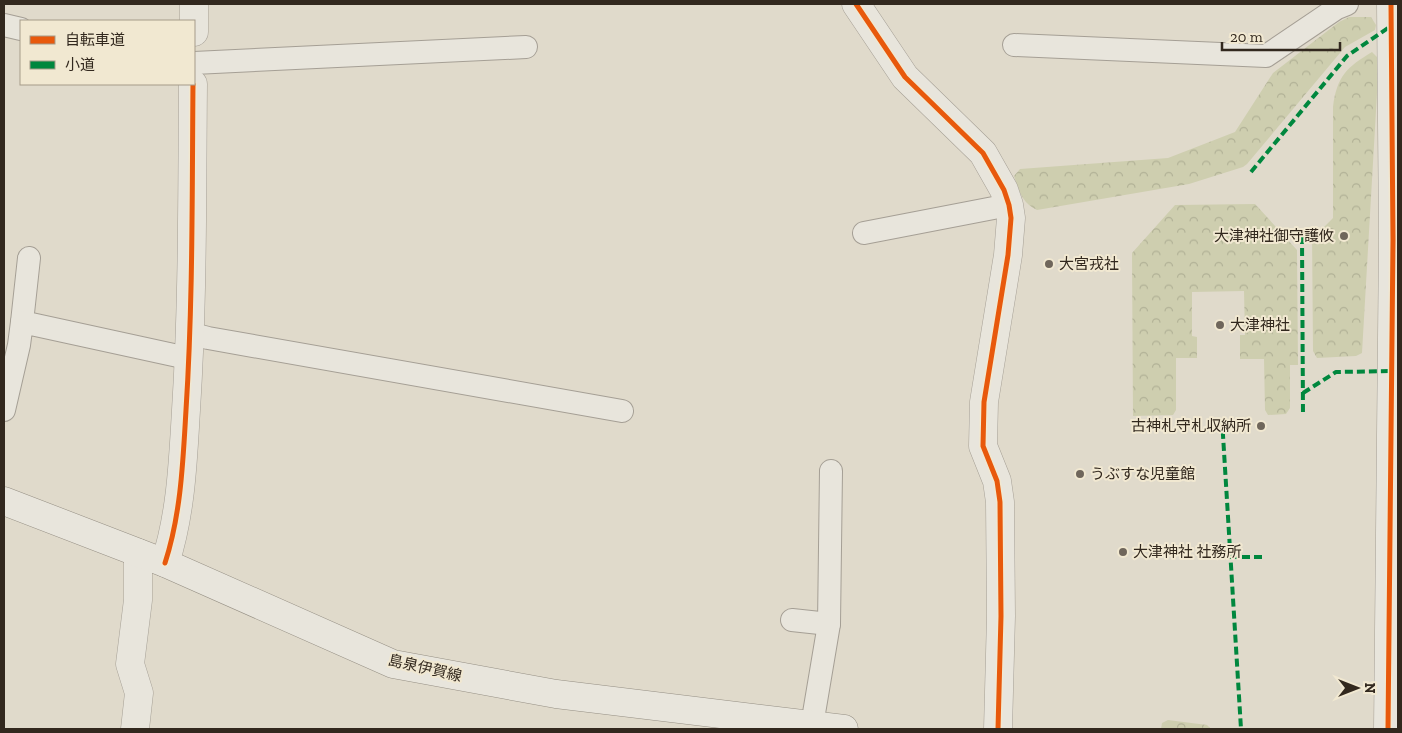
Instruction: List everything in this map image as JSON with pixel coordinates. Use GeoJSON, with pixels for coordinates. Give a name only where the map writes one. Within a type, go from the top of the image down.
{"type":"FeatureCollection","features":[{"type":"Feature","properties":{"kind":"street"},"geometry":{"type":"LineString","coordinates":[[194,4],[194,20]]}},
{"type":"Feature","properties":{"kind":"street"},"geometry":{"type":"LineString","coordinates":[[856,4],[905,77],[983,153],[1004,190],[1009,205],[1011,218],[1008,255],[986,384],[983,446],[997,481],[1000,502],[1001,616],[998,729]]}},
{"type":"Feature","properties":{"kind":"street"},"geometry":{"type":"LineString","coordinates":[[1388,729],[1396,240],[1391,4]]}},
{"type":"Feature","properties":{"kind":"street"},"geometry":{"type":"LineString","coordinates":[[165,563],[170,547],[182,481],[190,361],[193,85]]}},
{"type":"Feature","properties":{"kind":"street","name":"島泉伊賀線"},"geometry":{"type":"LineString","coordinates":[[4,501],[165,563],[393,664],[556,694],[844,729]]}},
{"type":"Feature","properties":{"kind":"street"},"geometry":{"type":"LineString","coordinates":[[135,729],[139,693],[130,664],[138,600],[138,553]]}},
{"type":"Feature","properties":{"kind":"lane"},"geometry":{"type":"LineString","coordinates":[[1014,45],[1266,56],[1337,8],[1347,4]]}},
{"type":"Feature","properties":{"kind":"lane"},"geometry":{"type":"LineString","coordinates":[[4,25],[20,29]]}},
{"type":"Feature","properties":{"kind":"lane"},"geometry":{"type":"LineString","coordinates":[[195,63],[526,47]]}},
{"type":"Feature","properties":{"kind":"lane"},"geometry":{"type":"LineString","coordinates":[[864,233],[1009,205]]}},
{"type":"Feature","properties":{"kind":"lane"},"geometry":{"type":"LineString","coordinates":[[4,410],[19,345],[29,258]]}},
{"type":"Feature","properties":{"kind":"lane"},"geometry":{"type":"LineString","coordinates":[[22,322],[178,356],[190,361]]}},
{"type":"Feature","properties":{"kind":"lane"},"geometry":{"type":"LineString","coordinates":[[190,333],[208,338],[622,411]]}},
{"type":"Feature","properties":{"kind":"lane"},"geometry":{"type":"LineString","coordinates":[[812,725],[829,624],[831,472]]}},
{"type":"Feature","properties":{"kind":"lane"},"geometry":{"type":"LineString","coordinates":[[792,620],[829,624]]}},
{"type":"Feature","properties":{"kind":"green space"},"geometry":{"type":"Polygon","coordinates":[[[1349,17],[1371,17],[1376,25],[1375,30],[1345,47],[1243,167],[1189,184],[1037,210],[1028,204],[1022,196],[1014,176],[1020,169],[1168,158],[1235,132],[1273,73],[1339,22],[1349,17]]]}},
{"type":"Feature","properties":{"kind":"green space"},"geometry":{"type":"Polygon","coordinates":[[[1372,52],[1379,59],[1362,353],[1356,356],[1317,358],[1313,351],[1312,232],[1324,227],[1333,218],[1333,107],[1337,87],[1345,74],[1356,63],[1372,52]]]}},
{"type":"Feature","properties":{"kind":"green space"},"geometry":{"type":"Polygon","coordinates":[[[1255,204],[1297,250],[1298,365],[1290,365],[1290,408],[1286,414],[1268,415],[1265,410],[1264,359],[1240,359],[1240,335],[1245,335],[1244,291],[1192,292],[1192,336],[1197,337],[1197,358],[1176,358],[1176,410],[1173,415],[1133,416],[1132,253],[1175,205],[1255,204]]]}},
{"type":"Feature","properties":{"kind":"green space"},"geometry":{"type":"Polygon","coordinates":[[[1168,720],[1207,725],[1211,729],[1161,729],[1162,723],[1168,720]]]}},
{"type":"Feature","properties":{"kind":"marked path"},"geometry":{"type":"LineString","coordinates":[[1251,172],[1347,56],[1391,26]]}},
{"type":"Feature","properties":{"kind":"marked path"},"geometry":{"type":"LineString","coordinates":[[1302,236],[1303,415]]}},
{"type":"Feature","properties":{"kind":"marked path"},"geometry":{"type":"LineString","coordinates":[[1303,393],[1336,372],[1392,371]]}},
{"type":"Feature","properties":{"kind":"marked path"},"geometry":{"type":"LineString","coordinates":[[1222,419],[1241,729]]}},
{"type":"Feature","properties":{"kind":"marked path"},"geometry":{"type":"LineString","coordinates":[[1230,557],[1265,557]]}},
{"type":"Feature","properties":{"kind":"cycle path"},"geometry":{"type":"LineString","coordinates":[[856,4],[905,77],[983,153],[1004,190],[1009,205],[1011,218],[1008,255],[984,402],[983,446],[997,481],[1000,502],[1001,616],[998,729]]}},
{"type":"Feature","properties":{"kind":"cycle path"},"geometry":{"type":"LineString","coordinates":[[1388,729],[1393,240],[1391,4]]}},
{"type":"Feature","properties":{"kind":"cycle path"},"geometry":{"type":"LineString","coordinates":[[165,563],[178,507],[185,429],[191,287],[193,85]]}},
{"type":"Feature","properties":{"kind":"place","name":"大津神社御守護攸"},"geometry":{"type":"Point","coordinates":[1344,236]}},
{"type":"Feature","properties":{"kind":"place","name":"大宮戎社"},"geometry":{"type":"Point","coordinates":[1049,264]}},
{"type":"Feature","properties":{"kind":"place","name":"大津神社"},"geometry":{"type":"Point","coordinates":[1220,325]}},
{"type":"Feature","properties":{"kind":"place","name":"古神札守札収納所"},"geometry":{"type":"Point","coordinates":[1261,426]}},
{"type":"Feature","properties":{"kind":"place","name":"うぶすな児童館"},"geometry":{"type":"Point","coordinates":[1080,474]}},
{"type":"Feature","properties":{"kind":"place","name":"大津神社 社務所"},"geometry":{"type":"Point","coordinates":[1123,552]}}]}
